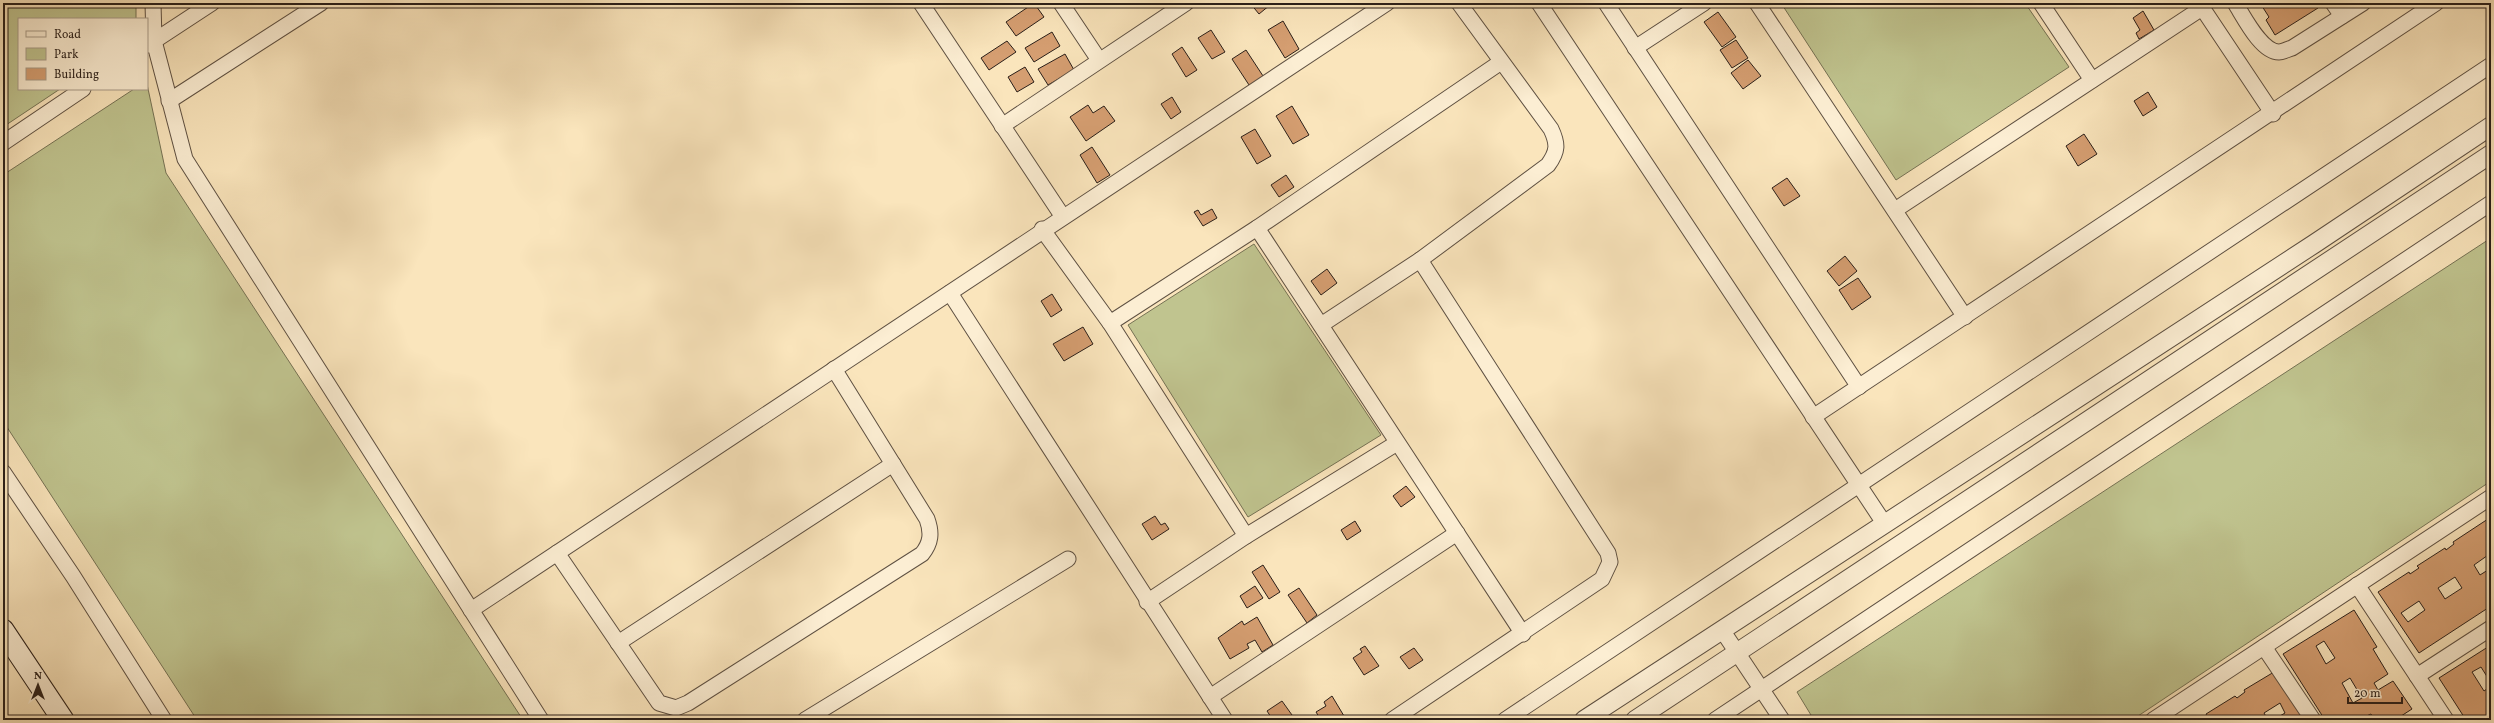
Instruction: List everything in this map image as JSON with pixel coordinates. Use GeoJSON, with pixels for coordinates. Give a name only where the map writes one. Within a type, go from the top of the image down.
{"type":"FeatureCollection","features":[{"type":"Feature","properties":{"kind":"main road"},"geometry":{"type":"LineString","coordinates":[[3,630],[63,720]]}},
{"type":"Feature","properties":{"kind":"street"},"geometry":{"type":"LineString","coordinates":[[153,3],[150,43],[169,101],[185,158],[541,720]]}},
{"type":"Feature","properties":{"kind":"street"},"geometry":{"type":"LineString","coordinates":[[150,43],[212,3]]}},
{"type":"Feature","properties":{"kind":"street"},"geometry":{"type":"LineString","coordinates":[[169,101],[321,3]]}},
{"type":"Feature","properties":{"kind":"street"},"geometry":{"type":"LineString","coordinates":[[921,3],[1063,217]]}},
{"type":"Feature","properties":{"kind":"street"},"geometry":{"type":"LineString","coordinates":[[1061,3],[1099,60]]}},
{"type":"Feature","properties":{"kind":"street"},"geometry":{"type":"LineString","coordinates":[[1002,126],[1186,3]]}},
{"type":"Feature","properties":{"kind":"street"},"geometry":{"type":"LineString","coordinates":[[471,610],[950,293],[1042,229],[1063,217],[1387,3]]}},
{"type":"Feature","properties":{"kind":"street"},"geometry":{"type":"LineString","coordinates":[[1321,325],[1420,260],[1548,165],[1555,156],[1558,148],[1551,129],[1459,3]]}},
{"type":"Feature","properties":{"kind":"street"},"geometry":{"type":"LineString","coordinates":[[1539,3],[1884,523]]}},
{"type":"Feature","properties":{"kind":"street"},"geometry":{"type":"LineString","coordinates":[[1606,3],[1859,387]]}},
{"type":"Feature","properties":{"kind":"street"},"geometry":{"type":"LineString","coordinates":[[1636,48],[1704,3]]}},
{"type":"Feature","properties":{"kind":"street"},"geometry":{"type":"LineString","coordinates":[[1757,3],[1965,317]]}},
{"type":"Feature","properties":{"kind":"street"},"geometry":{"type":"LineString","coordinates":[[2041,3],[2092,80]]}},
{"type":"Feature","properties":{"kind":"street"},"geometry":{"type":"LineString","coordinates":[[2236,3],[2259,40],[2268,49],[2279,52],[2292,48],[2363,3]]}},
{"type":"Feature","properties":{"kind":"street"},"geometry":{"type":"LineString","coordinates":[[2333,3],[2342,16]]}},
{"type":"Feature","properties":{"kind":"street"},"geometry":{"type":"LineString","coordinates":[[1814,417],[2273,114],[2436,3]]}},
{"type":"Feature","properties":{"kind":"street"},"geometry":{"type":"LineString","coordinates":[[1894,210],[2092,80],[2201,6],[2273,114]]}},
{"type":"Feature","properties":{"kind":"street"},"geometry":{"type":"LineString","coordinates":[[1110,323],[1257,228],[1501,62]]}},
{"type":"Feature","properties":{"kind":"street"},"geometry":{"type":"LineString","coordinates":[[1505,720],[1860,486],[2491,65]]}},
{"type":"Feature","properties":{"kind":"street"},"geometry":{"type":"LineString","coordinates":[[3,143],[82,90]]}},
{"type":"Feature","properties":{"kind":"street"},"geometry":{"type":"LineString","coordinates":[[1584,720],[2314,244],[2491,126]]}},
{"type":"Feature","properties":{"kind":"street"},"geometry":{"type":"LineString","coordinates":[[1635,720],[2491,154]]}},
{"type":"Feature","properties":{"kind":"street"},"geometry":{"type":"LineString","coordinates":[[1715,720],[2491,203]]}},
{"type":"Feature","properties":{"kind":"street"},"geometry":{"type":"LineString","coordinates":[[1257,228],[1523,634]]}},
{"type":"Feature","properties":{"kind":"street"},"geometry":{"type":"LineString","coordinates":[[1042,229],[1110,323],[1246,536]]}},
{"type":"Feature","properties":{"kind":"street"},"geometry":{"type":"LineString","coordinates":[[1392,720],[1523,634],[1602,579],[1610,562],[1608,553],[1420,260]]}},
{"type":"Feature","properties":{"kind":"street"},"geometry":{"type":"LineString","coordinates":[[950,293],[1147,602],[1225,720]]}},
{"type":"Feature","properties":{"kind":"street"},"geometry":{"type":"LineString","coordinates":[[557,553],[659,703],[676,708],[688,703],[922,554],[929,546],[930,538],[927,519],[834,369]]}},
{"type":"Feature","properties":{"kind":"street"},"geometry":{"type":"LineString","coordinates":[[1147,602],[1246,536],[1397,443]]}},
{"type":"Feature","properties":{"kind":"street"},"geometry":{"type":"LineString","coordinates":[[618,643],[893,464]]}},
{"type":"Feature","properties":{"kind":"street"},"geometry":{"type":"LineString","coordinates":[[3,472],[73,576],[164,720]]}},
{"type":"Feature","properties":{"kind":"street"},"geometry":{"type":"LineString","coordinates":[[2153,720],[2491,497]]}},
{"type":"Feature","properties":{"kind":"street"},"geometry":{"type":"LineString","coordinates":[[1210,697],[1457,533]]}},
{"type":"Feature","properties":{"kind":"street"},"geometry":{"type":"LineString","coordinates":[[805,720],[1068,559]]}},
{"type":"Feature","properties":{"kind":"street"},"geometry":{"type":"LineString","coordinates":[[2357,585],[2446,720]]}},
{"type":"Feature","properties":{"kind":"street"},"geometry":{"type":"LineString","coordinates":[[2417,676],[2491,628]]}},
{"type":"Feature","properties":{"kind":"street"},"geometry":{"type":"LineString","coordinates":[[1722,630],[1782,720]]}},
{"type":"Feature","properties":{"kind":"street"},"geometry":{"type":"LineString","coordinates":[[2264,646],[2313,720]]}},
{"type":"Feature","properties":{"kind":"green space"},"geometry":{"type":"Polygon","coordinates":[[[3,3],[136,3],[136,18],[18,18],[18,90],[58,90],[3,127],[3,3]]]}},
{"type":"Feature","properties":{"kind":"green space"},"geometry":{"type":"Polygon","coordinates":[[[1781,3],[2025,3],[2069,67],[1896,180],[1781,3]]]}},
{"type":"Feature","properties":{"kind":"green space"},"geometry":{"type":"Polygon","coordinates":[[[148,89],[166,173],[523,720],[197,720],[3,421],[3,175],[132,90],[148,90],[148,89]]]}},
{"type":"Feature","properties":{"kind":"green space"},"geometry":{"type":"Polygon","coordinates":[[[2491,238],[2491,481],[2132,720],[1814,720],[1797,692],[2491,238]]]}},
{"type":"Feature","properties":{"kind":"green space"},"geometry":{"type":"Polygon","coordinates":[[[1254,244],[1381,435],[1248,517],[1128,325],[1254,244]]]}},
{"type":"Feature","properties":{"kind":"building"},"geometry":{"type":"Polygon","coordinates":[[[1034,3],[1044,17],[1016,36],[1006,22],[1034,3]]]}},
{"type":"Feature","properties":{"kind":"building"},"geometry":{"type":"Polygon","coordinates":[[[1250,3],[1268,3],[1270,5],[1259,14],[1250,3]]]}},
{"type":"Feature","properties":{"kind":"building"},"geometry":{"type":"Polygon","coordinates":[[[2260,3],[2315,3],[2318,8],[2275,35],[2266,20],[2269,17],[2260,3]]]}},
{"type":"Feature","properties":{"kind":"building"},"geometry":{"type":"Polygon","coordinates":[[[2143,11],[2154,30],[2139,39],[2136,33],[2140,30],[2133,18],[2143,11]]]}},
{"type":"Feature","properties":{"kind":"building"},"geometry":{"type":"Polygon","coordinates":[[[1718,12],[1736,37],[1722,47],[1704,22],[1718,12]]]}},
{"type":"Feature","properties":{"kind":"building"},"geometry":{"type":"Polygon","coordinates":[[[1283,21],[1299,49],[1285,58],[1268,30],[1283,21]]]}},
{"type":"Feature","properties":{"kind":"building"},"geometry":{"type":"Polygon","coordinates":[[[1211,30],[1225,52],[1212,59],[1198,38],[1211,30]]]}},
{"type":"Feature","properties":{"kind":"building"},"geometry":{"type":"Polygon","coordinates":[[[1052,32],[1060,46],[1034,62],[1025,48],[1052,32]]]}},
{"type":"Feature","properties":{"kind":"building"},"geometry":{"type":"Polygon","coordinates":[[[1736,40],[1748,58],[1732,68],[1720,50],[1736,40]]]}},
{"type":"Feature","properties":{"kind":"building"},"geometry":{"type":"Polygon","coordinates":[[[1007,41],[1016,52],[989,70],[981,58],[1007,41]]]}},
{"type":"Feature","properties":{"kind":"building"},"geometry":{"type":"Polygon","coordinates":[[[1182,47],[1197,70],[1186,77],[1172,54],[1182,47]]]}},
{"type":"Feature","properties":{"kind":"building"},"geometry":{"type":"Polygon","coordinates":[[[1246,50],[1265,79],[1251,88],[1232,59],[1246,50]]]}},
{"type":"Feature","properties":{"kind":"building"},"geometry":{"type":"Polygon","coordinates":[[[1065,54],[1074,70],[1048,85],[1038,69],[1065,54]]]}},
{"type":"Feature","properties":{"kind":"building"},"geometry":{"type":"Polygon","coordinates":[[[1748,60],[1761,76],[1743,89],[1731,73],[1748,60]]]}},
{"type":"Feature","properties":{"kind":"building"},"geometry":{"type":"Polygon","coordinates":[[[1025,67],[1034,82],[1017,92],[1008,77],[1025,67]]]}},
{"type":"Feature","properties":{"kind":"building"},"geometry":{"type":"Polygon","coordinates":[[[2148,92],[2157,107],[2143,116],[2134,101],[2148,92]]]}},
{"type":"Feature","properties":{"kind":"building"},"geometry":{"type":"Polygon","coordinates":[[[1172,97],[1181,112],[1171,119],[1161,104],[1172,97]]]}},
{"type":"Feature","properties":{"kind":"building"},"geometry":{"type":"Polygon","coordinates":[[[1088,105],[1093,113],[1104,106],[1115,121],[1086,141],[1070,117],[1088,105]]]}},
{"type":"Feature","properties":{"kind":"building"},"geometry":{"type":"Polygon","coordinates":[[[1292,106],[1309,135],[1293,144],[1276,116],[1292,106]]]}},
{"type":"Feature","properties":{"kind":"building"},"geometry":{"type":"Polygon","coordinates":[[[1255,129],[1271,156],[1257,164],[1241,137],[1255,129]]]}},
{"type":"Feature","properties":{"kind":"building"},"geometry":{"type":"Polygon","coordinates":[[[2084,134],[2097,154],[2078,166],[2066,146],[2084,134]]]}},
{"type":"Feature","properties":{"kind":"building"},"geometry":{"type":"Polygon","coordinates":[[[1092,147],[1110,175],[1097,183],[1080,155],[1092,147]]]}},
{"type":"Feature","properties":{"kind":"building"},"geometry":{"type":"Polygon","coordinates":[[[1286,175],[1294,187],[1279,197],[1271,185],[1286,175]]]}},
{"type":"Feature","properties":{"kind":"building"},"geometry":{"type":"Polygon","coordinates":[[[1787,178],[1800,196],[1784,206],[1772,188],[1787,178]]]}},
{"type":"Feature","properties":{"kind":"building"},"geometry":{"type":"Polygon","coordinates":[[[1212,209],[1217,218],[1203,226],[1194,212],[1198,210],[1201,215],[1212,209]]]}},
{"type":"Feature","properties":{"kind":"building"},"geometry":{"type":"Polygon","coordinates":[[[1845,256],[1857,271],[1839,286],[1827,271],[1845,256]]]}},
{"type":"Feature","properties":{"kind":"building"},"geometry":{"type":"Polygon","coordinates":[[[1327,269],[1337,283],[1321,295],[1311,281],[1327,269]]]}},
{"type":"Feature","properties":{"kind":"building"},"geometry":{"type":"Polygon","coordinates":[[[1858,278],[1871,297],[1852,310],[1839,290],[1858,278]]]}},
{"type":"Feature","properties":{"kind":"building"},"geometry":{"type":"Polygon","coordinates":[[[1052,294],[1062,310],[1051,317],[1041,301],[1052,294]]]}},
{"type":"Feature","properties":{"kind":"building"},"geometry":{"type":"Polygon","coordinates":[[[1083,327],[1093,344],[1064,361],[1053,344],[1083,327]]]}},
{"type":"Feature","properties":{"kind":"building"},"geometry":{"type":"Polygon","coordinates":[[[1406,486],[1415,497],[1401,507],[1393,496],[1406,486]]]}},
{"type":"Feature","properties":{"kind":"building"},"geometry":{"type":"Polygon","coordinates":[[[1155,516],[1161,525],[1165,523],[1169,529],[1152,540],[1142,524],[1155,516]]]}},
{"type":"Feature","properties":{"kind":"building"},"geometry":{"type":"Polygon","coordinates":[[[2491,517],[2491,553],[2474,565],[2480,575],[2491,568],[2491,606],[2419,653],[2378,592],[2409,572],[2410,574],[2419,568],[2417,566],[2445,548],[2446,550],[2454,544],[2453,542],[2491,517]],[[2455,577],[2438,588],[2445,599],[2462,588],[2455,577]],[[2419,601],[2401,613],[2408,622],[2425,610],[2419,601]]]}},
{"type":"Feature","properties":{"kind":"building"},"geometry":{"type":"Polygon","coordinates":[[[1355,521],[1361,531],[1347,540],[1341,530],[1355,521]]]}},
{"type":"Feature","properties":{"kind":"building"},"geometry":{"type":"Polygon","coordinates":[[[1263,565],[1280,592],[1269,599],[1252,572],[1263,565]]]}},
{"type":"Feature","properties":{"kind":"building"},"geometry":{"type":"Polygon","coordinates":[[[1255,586],[1263,598],[1247,608],[1240,596],[1255,586]]]}},
{"type":"Feature","properties":{"kind":"building"},"geometry":{"type":"Polygon","coordinates":[[[1299,588],[1317,615],[1307,623],[1288,595],[1299,588]]]}},
{"type":"Feature","properties":{"kind":"building"},"geometry":{"type":"Polygon","coordinates":[[[2354,610],[2377,647],[2373,649],[2388,674],[2374,683],[2378,690],[2393,681],[2412,709],[2398,718],[2399,720],[2375,720],[2371,714],[2364,717],[2366,720],[2325,720],[2283,654],[2354,610]],[[2324,641],[2316,646],[2326,664],[2335,658],[2324,641]],[[2350,678],[2342,683],[2353,703],[2362,698],[2350,678]]]}},
{"type":"Feature","properties":{"kind":"building"},"geometry":{"type":"Polygon","coordinates":[[[1257,617],[1273,645],[1262,652],[1255,640],[1247,644],[1249,648],[1230,659],[1218,638],[1242,621],[1244,625],[1257,617]]]}},
{"type":"Feature","properties":{"kind":"building"},"geometry":{"type":"Polygon","coordinates":[[[2491,645],[2491,683],[2481,667],[2472,672],[2484,691],[2491,686],[2491,720],[2466,720],[2439,678],[2491,645]]]}},
{"type":"Feature","properties":{"kind":"building"},"geometry":{"type":"Polygon","coordinates":[[[1365,646],[1379,666],[1364,675],[1353,658],[1362,652],[1360,649],[1365,646]]]}},
{"type":"Feature","properties":{"kind":"building"},"geometry":{"type":"Polygon","coordinates":[[[1414,648],[1423,660],[1409,669],[1400,657],[1414,648]]]}},
{"type":"Feature","properties":{"kind":"building"},"geometry":{"type":"Polygon","coordinates":[[[2274,672],[2304,720],[2273,720],[2285,713],[2280,703],[2264,713],[2268,720],[2201,720],[2207,716],[2206,714],[2235,696],[2237,698],[2245,692],[2244,690],[2274,672]]]}},
{"type":"Feature","properties":{"kind":"building"},"geometry":{"type":"Polygon","coordinates":[[[1332,696],[1344,716],[1337,720],[1321,720],[1316,712],[1326,706],[1324,702],[1332,696]]]}},
{"type":"Feature","properties":{"kind":"building"},"geometry":{"type":"Polygon","coordinates":[[[1282,701],[1292,715],[1284,720],[1273,720],[1267,711],[1282,701]]]}}]}
